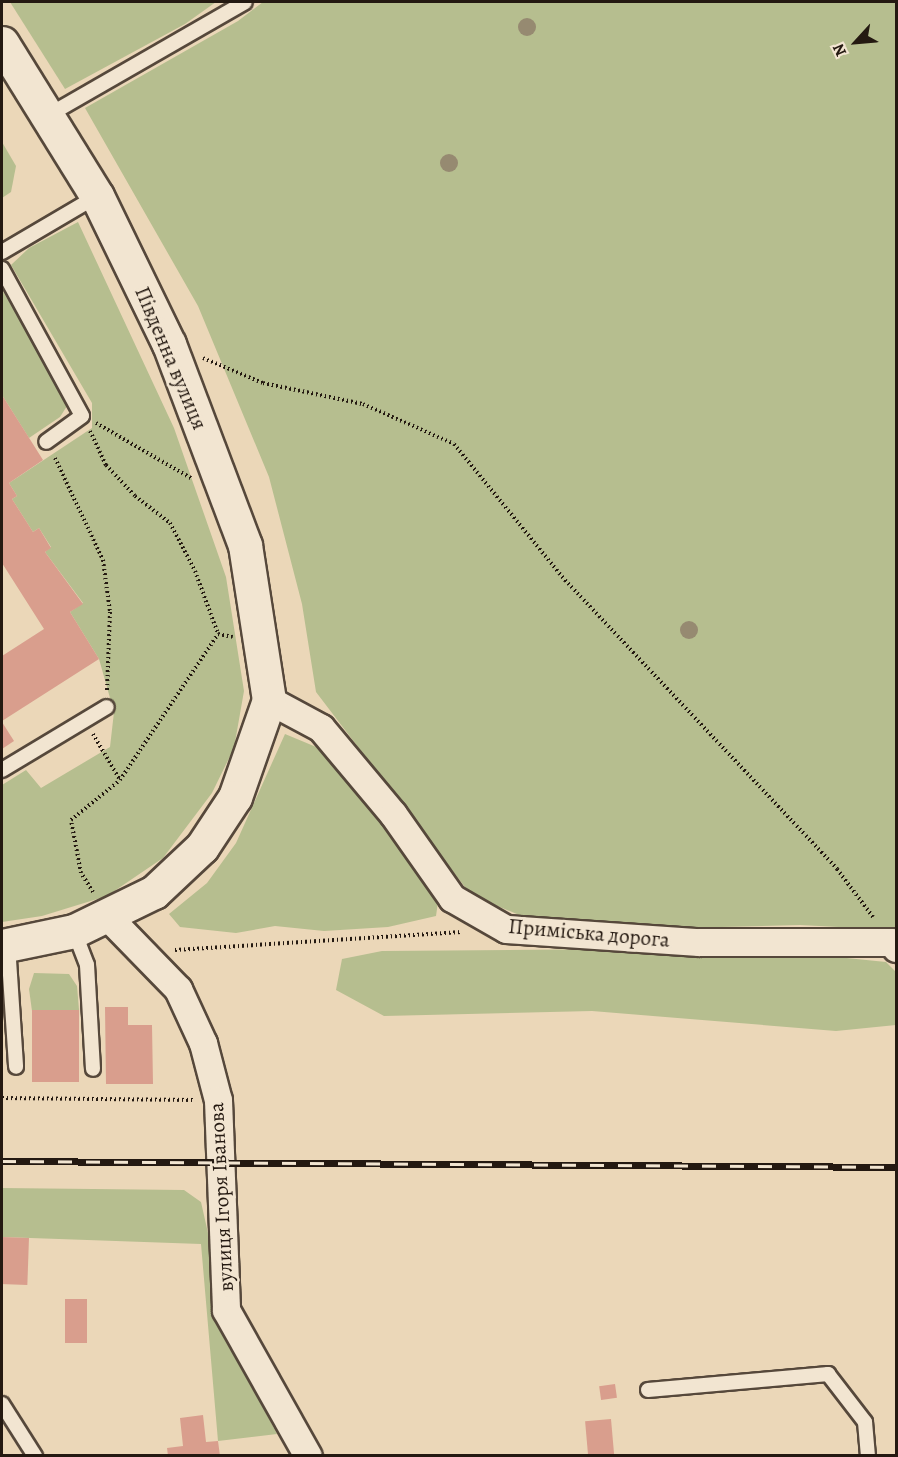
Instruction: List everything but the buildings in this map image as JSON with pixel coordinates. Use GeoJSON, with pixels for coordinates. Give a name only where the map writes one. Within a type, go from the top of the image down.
{"type":"FeatureCollection","features":[{"type":"Feature","properties":{"kind":"street","name":"Південна вулиця"},"geometry":{"type":"LineString","coordinates":[[2,43],[97,196],[169,344],[245,545],[263,643],[269,699]]}},
{"type":"Feature","properties":{"kind":"street","name":"Приміська дорога"},"geometry":{"type":"LineString","coordinates":[[269,699],[321,728],[393,814],[452,898],[506,929],[699,942],[894,945]]}},
{"type":"Feature","properties":{"kind":"street"},"geometry":{"type":"LineString","coordinates":[[5,945],[74,930],[107,916],[154,892],[202,848],[235,797],[269,699]]}},
{"type":"Feature","properties":{"kind":"street","name":"вулиця Ігоря Іванова"},"geometry":{"type":"LineString","coordinates":[[107,916],[178,989],[203,1043],[218,1100],[226,1310],[308,1455]]}},
{"type":"Feature","properties":{"kind":"lane"},"geometry":{"type":"LineString","coordinates":[[47,116],[245,2]]}},
{"type":"Feature","properties":{"kind":"lane"},"geometry":{"type":"LineString","coordinates":[[2,252],[97,196]]}},
{"type":"Feature","properties":{"kind":"lane"},"geometry":{"type":"LineString","coordinates":[[2,269],[82,416],[46,442]]}},
{"type":"Feature","properties":{"kind":"lane"},"geometry":{"type":"LineString","coordinates":[[2,770],[107,707]]}},
{"type":"Feature","properties":{"kind":"lane"},"geometry":{"type":"LineString","coordinates":[[74,930],[87,965],[93,1069]]}},
{"type":"Feature","properties":{"kind":"lane"},"geometry":{"type":"LineString","coordinates":[[5,945],[16,1067]]}},
{"type":"Feature","properties":{"kind":"lane"},"geometry":{"type":"LineString","coordinates":[[648,1390],[828,1374],[865,1422],[868,1455]]}},
{"type":"Feature","properties":{"kind":"lane"},"geometry":{"type":"LineString","coordinates":[[2,1404],[35,1455]]}},
{"type":"Feature","properties":{"kind":"path"},"geometry":{"type":"LineString","coordinates":[[169,344],[263,382],[363,404],[453,444],[565,580],[837,869],[894,945]]}},
{"type":"Feature","properties":{"kind":"path"},"geometry":{"type":"LineString","coordinates":[[82,416],[176,473],[224,490]]}},
{"type":"Feature","properties":{"kind":"path"},"geometry":{"type":"LineString","coordinates":[[82,416],[106,465],[135,496],[170,523],[195,571],[218,634]]}},
{"type":"Feature","properties":{"kind":"path"},"geometry":{"type":"LineString","coordinates":[[46,442],[103,560],[110,612],[107,707]]}},
{"type":"Feature","properties":{"kind":"path"},"geometry":{"type":"LineString","coordinates":[[218,634],[263,643]]}},
{"type":"Feature","properties":{"kind":"path"},"geometry":{"type":"LineString","coordinates":[[107,916],[81,873],[71,820],[120,780],[218,634]]}},
{"type":"Feature","properties":{"kind":"path"},"geometry":{"type":"LineString","coordinates":[[84,720],[120,780]]}},
{"type":"Feature","properties":{"kind":"path"},"geometry":{"type":"LineString","coordinates":[[141,952],[506,929]]}},
{"type":"Feature","properties":{"kind":"path"},"geometry":{"type":"LineString","coordinates":[[2,1098],[218,1100]]}},
{"type":"Feature","properties":{"kind":"green space"},"geometry":{"type":"Polygon","coordinates":[[[10,2],[216,2],[185,24],[65,89],[10,2]]]}},
{"type":"Feature","properties":{"kind":"green space"},"geometry":{"type":"Polygon","coordinates":[[[263,2],[896,2],[896,930],[800,925],[637,929],[524,917],[471,895],[316,692],[302,604],[269,477],[198,306],[85,108],[238,21],[263,2]]]}},
{"type":"Feature","properties":{"kind":"green space"},"geometry":{"type":"Polygon","coordinates":[[[2,142],[16,166],[11,192],[2,198],[2,142]]]}},
{"type":"Feature","properties":{"kind":"green space"},"geometry":{"type":"Polygon","coordinates":[[[78,222],[174,428],[226,577],[244,691],[234,748],[212,793],[163,858],[107,896],[42,916],[2,922],[2,785],[26,770],[41,788],[110,747],[114,712],[99,659],[70,612],[83,603],[45,552],[51,547],[39,528],[33,532],[12,499],[17,496],[9,483],[92,428],[92,403],[11,265],[29,248],[78,222]]]}},
{"type":"Feature","properties":{"kind":"green space"},"geometry":{"type":"Polygon","coordinates":[[[2,290],[62,388],[67,406],[60,417],[29,438],[2,395],[2,290]]]}},
{"type":"Feature","properties":{"kind":"green space"},"geometry":{"type":"Polygon","coordinates":[[[285,734],[321,749],[356,787],[402,845],[438,902],[436,916],[388,927],[324,931],[275,926],[236,933],[180,927],[169,914],[207,883],[236,843],[285,734]]]}},
{"type":"Feature","properties":{"kind":"green space"},"geometry":{"type":"Polygon","coordinates":[[[618,949],[797,953],[886,962],[896,972],[896,1025],[836,1031],[592,1011],[384,1016],[336,990],[342,959],[382,951],[618,949]]]}},
{"type":"Feature","properties":{"kind":"green space"},"geometry":{"type":"Polygon","coordinates":[[[34,973],[69,974],[77,986],[79,1010],[32,1011],[29,989],[34,973]]]}},
{"type":"Feature","properties":{"kind":"green space"},"geometry":{"type":"Polygon","coordinates":[[[2,1188],[184,1190],[201,1202],[208,1233],[216,1317],[277,1434],[218,1441],[201,1244],[2,1237],[2,1188]]]}},
{"type":"Feature","properties":{"kind":"railway"},"geometry":{"type":"LineString","coordinates":[[2,1161],[896,1167]]}}]}
